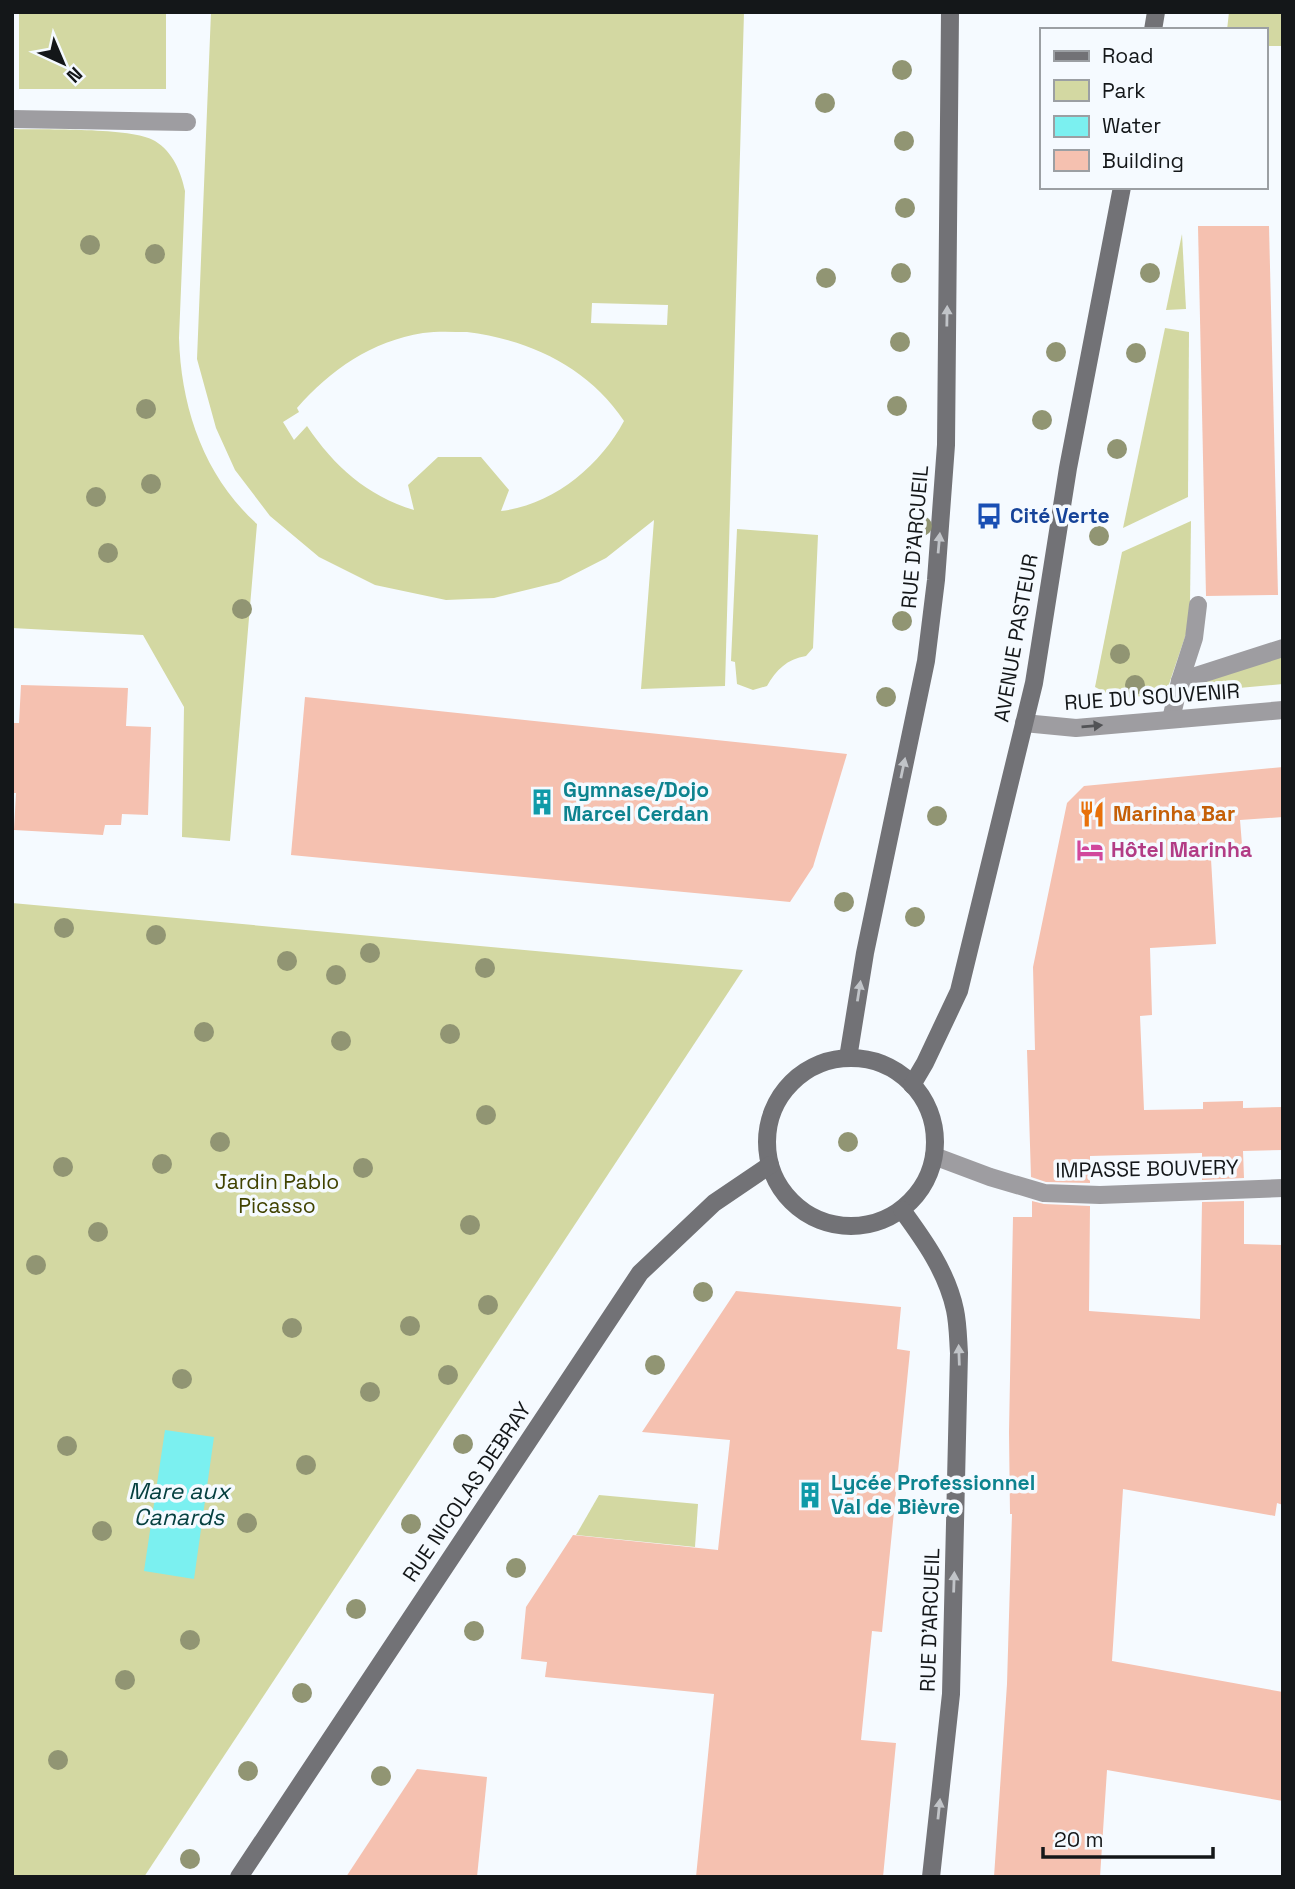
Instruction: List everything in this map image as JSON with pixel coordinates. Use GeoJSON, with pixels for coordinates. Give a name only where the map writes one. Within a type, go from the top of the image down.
{"type":"FeatureCollection","features":[{"type":"Feature","properties":{"kind":"main road","name":"RUE D'ARCUEIL"},"geometry":{"type":"LineString","coordinates":[[848,1058],[865,953],[926,661],[936,580],[946,445],[950,12]]}},
{"type":"Feature","properties":{"kind":"main road","name":"AVENUE PASTEUR"},"geometry":{"type":"LineString","coordinates":[[912,1085],[959,991],[1034,683],[1068,468],[1122,189]]}},
{"type":"Feature","properties":{"kind":"main road"},"geometry":{"type":"LineString","coordinates":[[848,1058],[872,1061],[894,1070],[912,1085],[925,1102],[933,1123],[935,1144],[925,1182],[915,1197],[902,1210],[877,1222],[851,1227],[824,1222],[799,1209],[781,1189],[770,1165],[767,1140],[771,1115],[783,1093],[801,1075],[823,1063],[848,1058]]}},
{"type":"Feature","properties":{"kind":"main road","name":"RUE NICOLAS DEBRAY"},"geometry":{"type":"LineString","coordinates":[[239,1877],[640,1273],[714,1203],[770,1165]]}},
{"type":"Feature","properties":{"kind":"main road","name":"RUE D'ARCUEIL"},"geometry":{"type":"LineString","coordinates":[[902,1210],[936,1258],[946,1281],[956,1310],[959,1353],[951,1694],[931,1877]]}},
{"type":"Feature","properties":{"kind":"street"},"geometry":{"type":"LineString","coordinates":[[12,119],[187,122]]}},
{"type":"Feature","properties":{"kind":"street"},"geometry":{"type":"LineString","coordinates":[[1171,719],[1194,638],[1198,605]]}},
{"type":"Feature","properties":{"kind":"street"},"geometry":{"type":"LineString","coordinates":[[1180,681],[1283,648]]}},
{"type":"Feature","properties":{"kind":"street","name":"RUE DU SOUVENIR"},"geometry":{"type":"LineString","coordinates":[[1024,723],[1076,728],[1283,710]]}},
{"type":"Feature","properties":{"kind":"street","name":"IMPASSE BOUVERY"},"geometry":{"type":"LineString","coordinates":[[934,1156],[1044,1193],[1100,1195],[1283,1188]]}},
{"type":"Feature","properties":{"kind":"green space"},"geometry":{"type":"Polygon","coordinates":[[[19,12],[166,12],[166,89],[19,89],[19,12]]]}},
{"type":"Feature","properties":{"kind":"green space"},"geometry":{"type":"Polygon","coordinates":[[[211,12],[744,12],[725,686],[641,689],[654,520],[606,558],[559,582],[494,598],[446,600],[375,585],[319,557],[270,516],[235,470],[216,428],[197,359],[211,12]],[[592,303],[591,323],[667,325],[668,305],[592,303]],[[467,332],[423,333],[369,350],[323,381],[297,408],[299,412],[283,422],[294,440],[307,426],[328,454],[353,478],[381,497],[414,510],[408,485],[438,457],[481,457],[509,490],[501,511],[539,501],[573,481],[588,468],[614,438],[624,421],[593,385],[556,359],[513,342],[467,332]]]}},
{"type":"Feature","properties":{"kind":"green space"},"geometry":{"type":"Polygon","coordinates":[[[1229,12],[1283,12],[1283,46],[1267,46],[1267,28],[1227,28],[1229,12]]]}},
{"type":"Feature","properties":{"kind":"green space"},"geometry":{"type":"Polygon","coordinates":[[[12,129],[108,131],[144,137],[155,141],[167,151],[181,177],[185,191],[179,338],[185,390],[199,439],[210,463],[223,485],[257,524],[230,841],[182,837],[184,707],[143,635],[12,628],[12,129]]]}},
{"type":"Feature","properties":{"kind":"green space"},"geometry":{"type":"Polygon","coordinates":[[[1182,234],[1186,309],[1166,310],[1182,234]]]}},
{"type":"Feature","properties":{"kind":"green space"},"geometry":{"type":"Polygon","coordinates":[[[1165,328],[1189,332],[1188,497],[1123,528],[1165,328]]]}},
{"type":"Feature","properties":{"kind":"green space"},"geometry":{"type":"Polygon","coordinates":[[[1191,521],[1190,603],[1186,634],[1166,693],[1118,699],[1095,687],[1122,552],[1191,521]]]}},
{"type":"Feature","properties":{"kind":"green space"},"geometry":{"type":"Polygon","coordinates":[[[737,529],[818,535],[813,648],[806,656],[783,666],[767,686],[753,690],[737,684],[735,662],[731,661],[737,529]]]}},
{"type":"Feature","properties":{"kind":"green space"},"geometry":{"type":"Polygon","coordinates":[[[1283,656],[1283,684],[1183,693],[1182,689],[1283,656]]]}},
{"type":"Feature","properties":{"kind":"green space","name":"Jardin Pablo Picasso"},"geometry":{"type":"Polygon","coordinates":[[[12,903],[743,970],[144,1877],[12,1877],[12,903]]]}},
{"type":"Feature","properties":{"kind":"green space"},"geometry":{"type":"Polygon","coordinates":[[[599,1495],[698,1504],[695,1547],[576,1535],[599,1495]]]}},
{"type":"Feature","properties":{"kind":"water","name":"Mare aux Canards"},"geometry":{"type":"Polygon","coordinates":[[[165,1430],[214,1437],[194,1579],[144,1571],[165,1430]]]}},
{"type":"Feature","properties":{"kind":"building"},"geometry":{"type":"Polygon","coordinates":[[[1198,226],[1269,226],[1278,595],[1206,596],[1198,226]]]}},
{"type":"Feature","properties":{"kind":"building"},"geometry":{"type":"Polygon","coordinates":[[[21,685],[128,688],[126,726],[151,727],[148,815],[122,814],[121,825],[105,825],[103,835],[14,830],[16,793],[12,793],[12,723],[19,723],[21,685]]]}},
{"type":"Feature","properties":{"kind":"building","name":"Gymnase/Dojo Marcel Cerdan"},"geometry":{"type":"Polygon","coordinates":[[[305,697],[847,754],[813,867],[790,902],[291,855],[305,697]]]}},
{"type":"Feature","properties":{"kind":"building"},"geometry":{"type":"Polygon","coordinates":[[[1283,767],[1283,817],[1240,820],[1243,857],[1211,859],[1216,944],[1150,948],[1152,1015],[1140,1016],[1144,1110],[1203,1109],[1203,1102],[1243,1101],[1243,1108],[1283,1107],[1283,1150],[1243,1151],[1244,1178],[1202,1180],[1202,1153],[1090,1156],[1090,1183],[1046,1182],[1031,1177],[1027,1050],[1035,1050],[1033,967],[1067,803],[1084,786],[1283,767]]]}},
{"type":"Feature","properties":{"kind":"building"},"geometry":{"type":"Polygon","coordinates":[[[1032,1201],[1090,1206],[1089,1311],[1200,1319],[1202,1202],[1244,1201],[1244,1244],[1283,1245],[1283,1505],[1277,1503],[1275,1516],[1123,1489],[1112,1661],[1283,1692],[1283,1801],[1107,1770],[1100,1877],[994,1877],[1007,1684],[1012,1514],[1009,1432],[1013,1217],[1032,1217],[1032,1201]]]}},
{"type":"Feature","properties":{"kind":"building","name":"Lycée Professionnel Val de Bièvre"},"geometry":{"type":"Polygon","coordinates":[[[736,1291],[901,1307],[897,1349],[910,1351],[882,1632],[872,1631],[861,1740],[896,1743],[883,1877],[696,1877],[714,1694],[545,1677],[547,1662],[521,1659],[526,1607],[573,1535],[718,1550],[730,1440],[642,1432],[736,1291]]]}},
{"type":"Feature","properties":{"kind":"building"},"geometry":{"type":"Polygon","coordinates":[[[417,1769],[487,1777],[477,1877],[346,1877],[417,1769]]]}},
{"type":"Feature","properties":{"kind":"place","name":"Cité Verte"},"geometry":{"type":"Point","coordinates":[989,516]}},
{"type":"Feature","properties":{"kind":"place","name":"Gymnase/Dojo Marcel Cerdan"},"geometry":{"type":"Point","coordinates":[542,802]}},
{"type":"Feature","properties":{"kind":"place","name":"Marinha Bar"},"geometry":{"type":"Point","coordinates":[1092,814]}},
{"type":"Feature","properties":{"kind":"place","name":"Hôtel Marinha"},"geometry":{"type":"Point","coordinates":[1090,850]}},
{"type":"Feature","properties":{"kind":"place","name":"Lycée Professionnel Val de Bièvre"},"geometry":{"type":"Point","coordinates":[810,1495]}}]}
